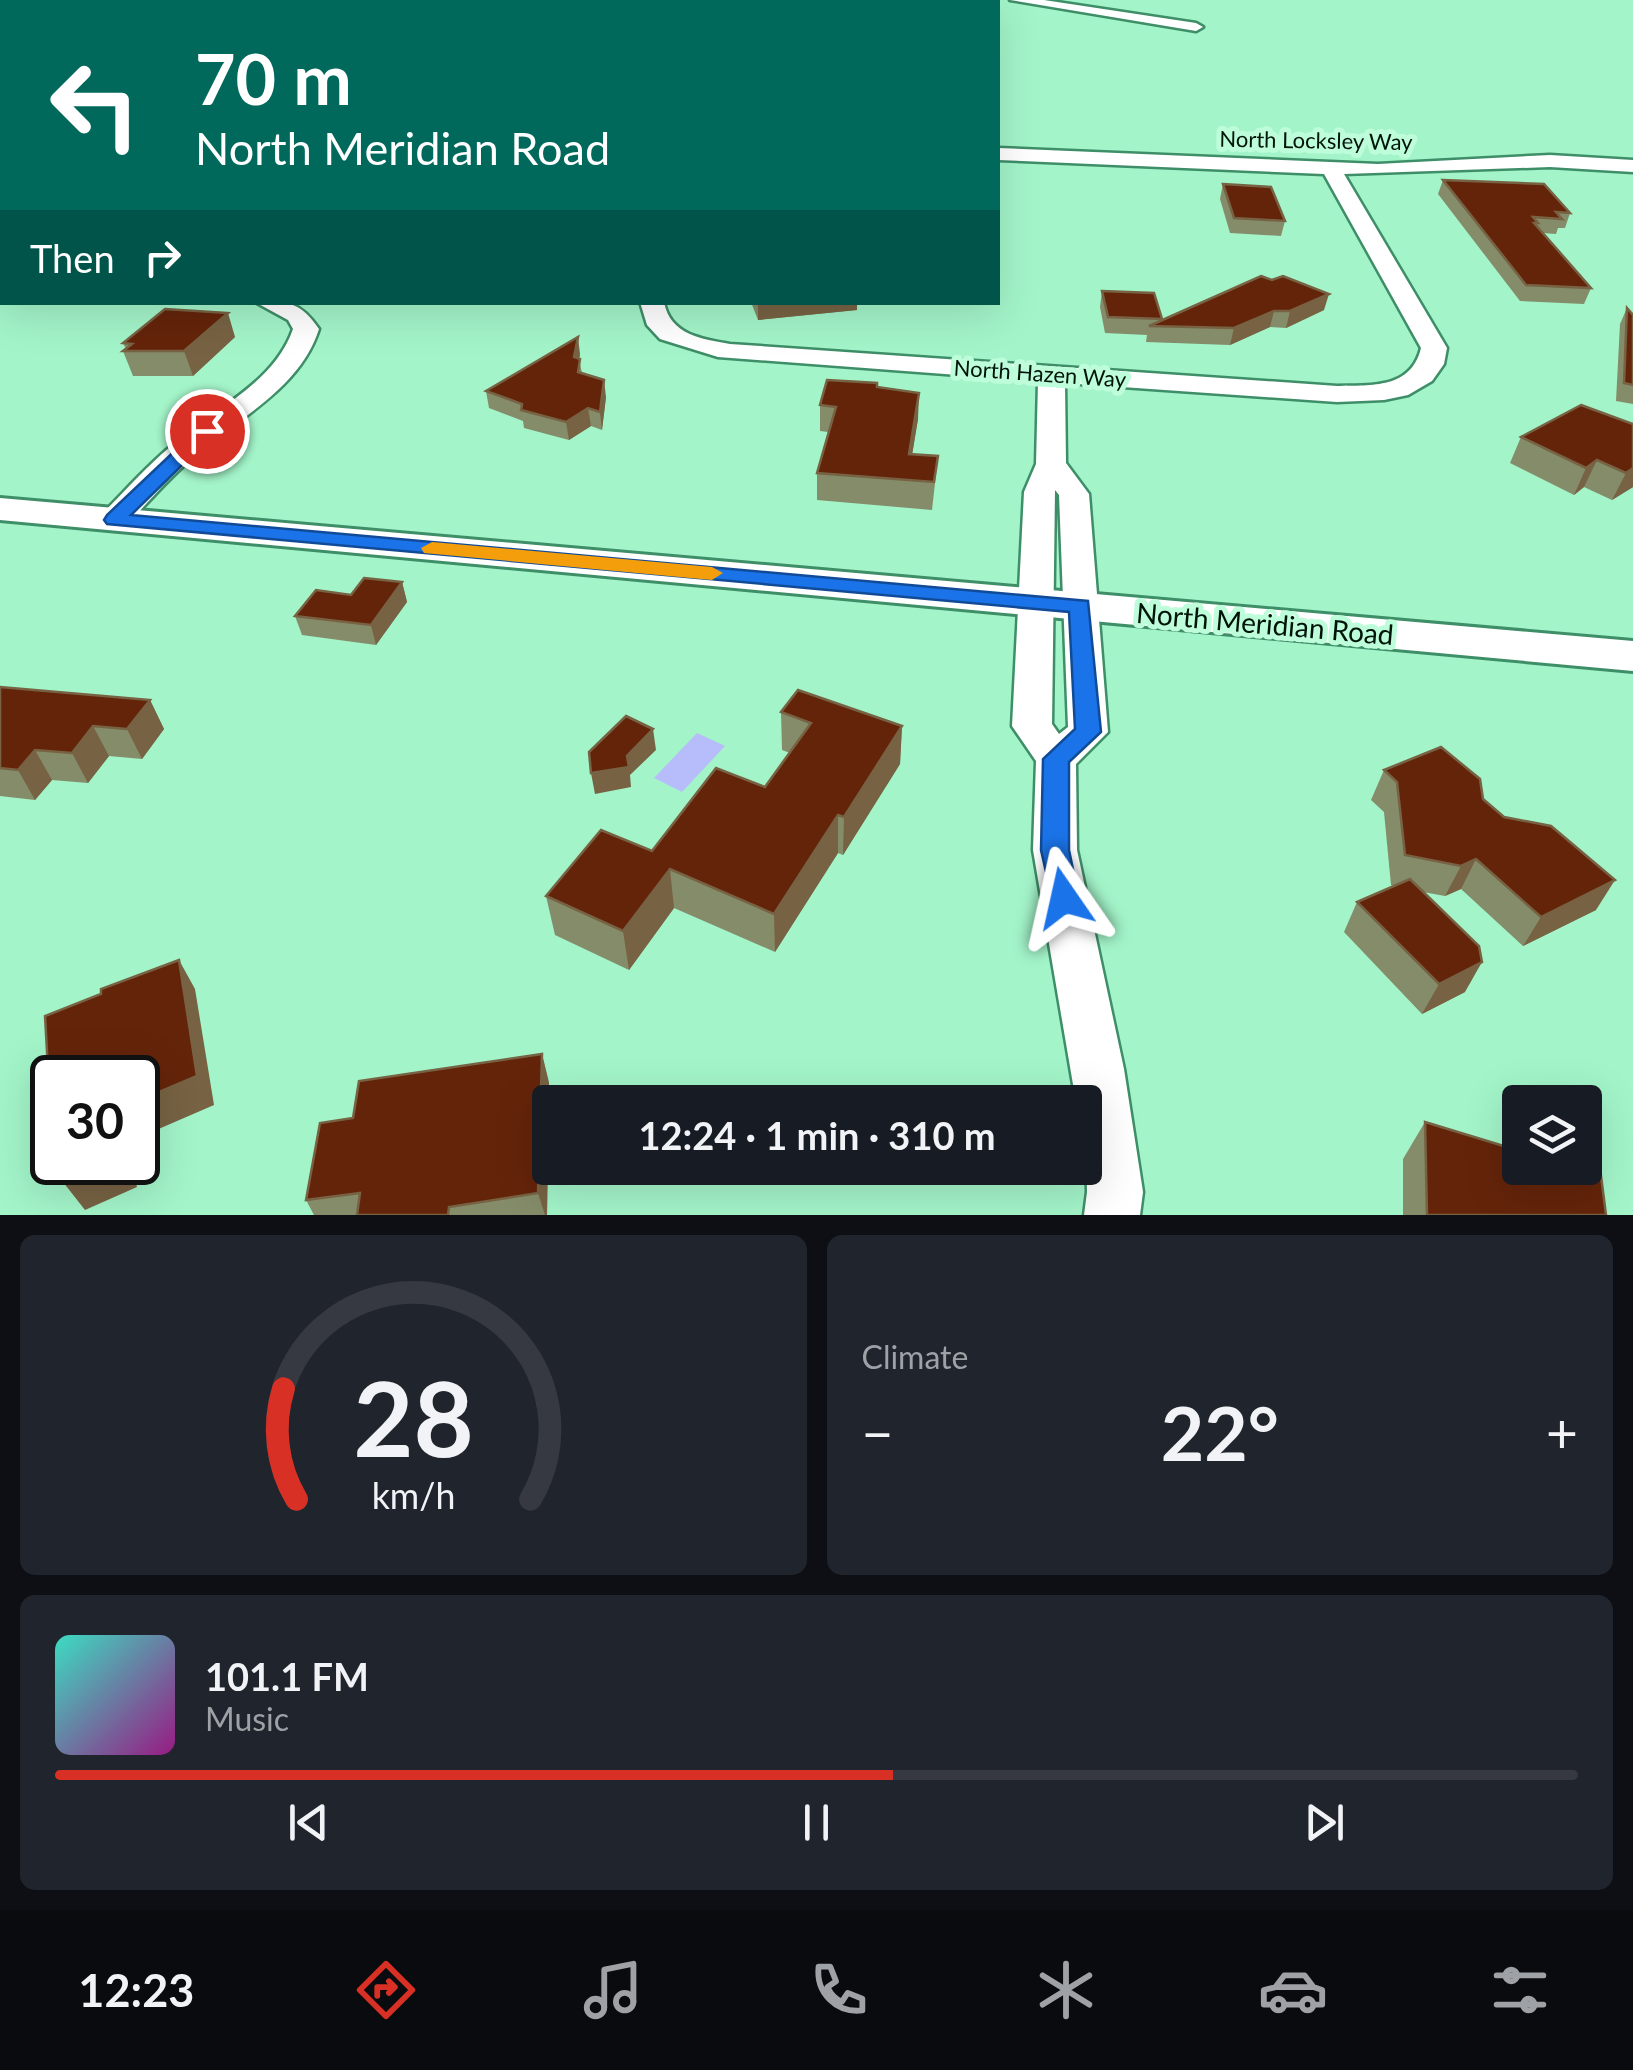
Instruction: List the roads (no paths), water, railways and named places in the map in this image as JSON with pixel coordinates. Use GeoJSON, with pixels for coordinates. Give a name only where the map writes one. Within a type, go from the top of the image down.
{"type":"FeatureCollection","features":[{"type":"Feature","properties":{"kind":"street"},"geometry":{"type":"LineString","coordinates":[[1017,0],[1196,27]]}},
{"type":"Feature","properties":{"kind":"street","name":"North Locksley Way"},"geometry":{"type":"LineString","coordinates":[[1000,154],[1331,169],[1550,161],[1633,166]]}},
{"type":"Feature","properties":{"kind":"street","name":"North Hazen Way"},"geometry":{"type":"LineString","coordinates":[[652,305],[652,316],[665,332],[695,345],[730,352],[1337,394],[1380,393],[1417,384],[1433,367],[1434,348],[1331,169]]}},
{"type":"Feature","properties":{"kind":"street"},"geometry":{"type":"LineString","coordinates":[[114,520],[180,453],[283,369],[304,344],[306,328],[296,316],[273,305]]}},
{"type":"Feature","properties":{"kind":"street"},"geometry":{"type":"LineString","coordinates":[[1051,373],[1052,464],[1039,492],[1032,726],[1056,759],[1055,850],[1098,1069],[1114,1192],[1112,1215]]}},
{"type":"Feature","properties":{"kind":"street"},"geometry":{"type":"LineString","coordinates":[[1052,464],[1074,494],[1088,732],[1056,759]]}},
{"type":"Feature","properties":{"kind":"street","name":"North Meridian Road"},"geometry":{"type":"LineString","coordinates":[[0,510],[1633,656]]}},
{"type":"Feature","properties":{"kind":"water"},"geometry":{"type":"Polygon","coordinates":[[[697,733],[725,746],[682,792],[654,778],[697,733]]]}}]}
